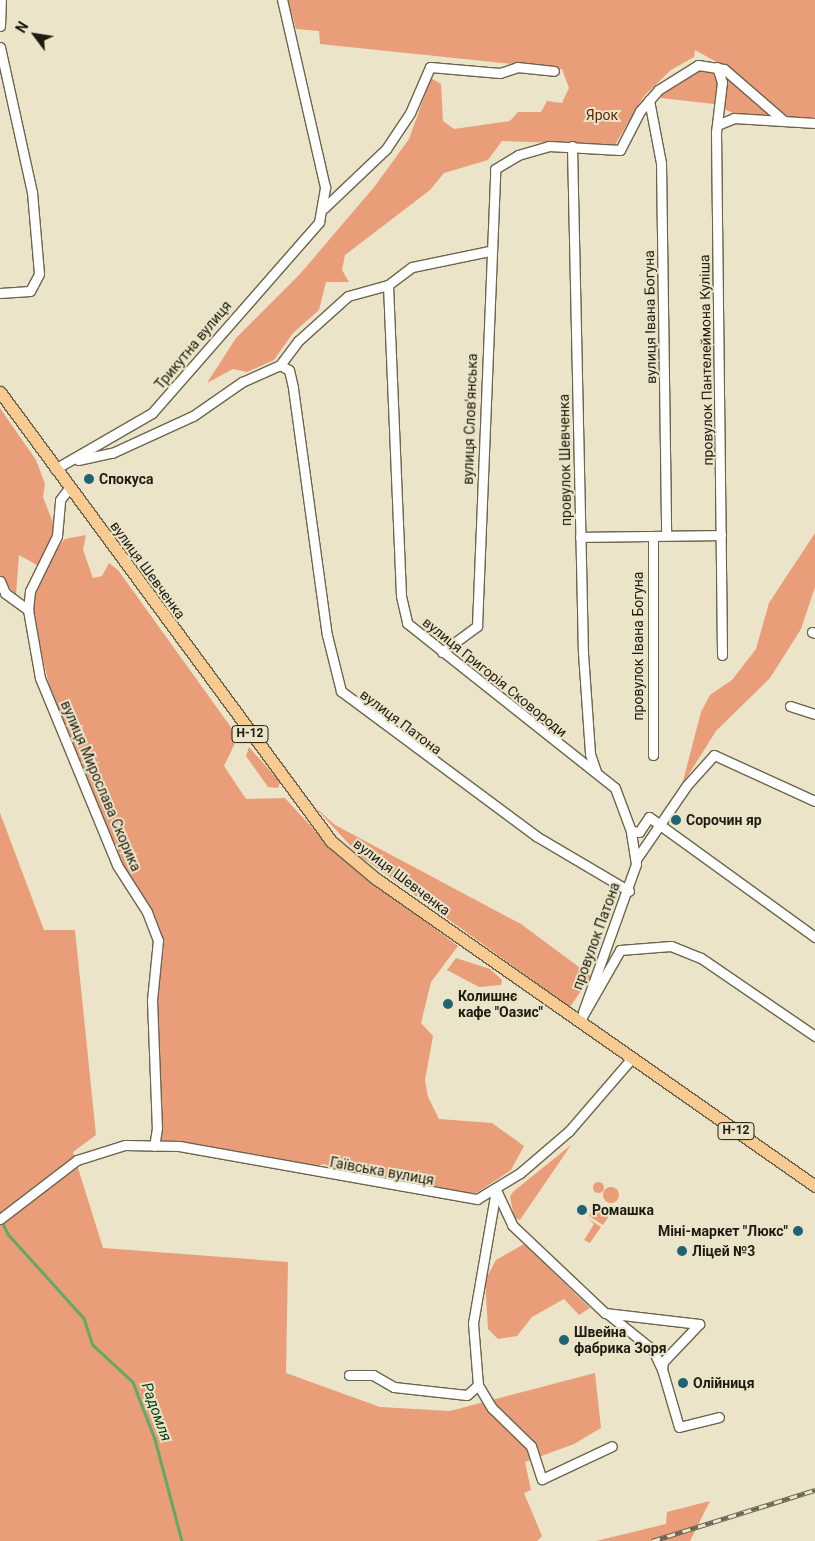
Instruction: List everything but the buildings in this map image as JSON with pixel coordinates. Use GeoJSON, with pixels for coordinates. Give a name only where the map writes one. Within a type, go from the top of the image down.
{"type":"FeatureCollection","features":[{"type":"Feature","properties":{"kind":"main road","name":"вулиця Шевченка"},"geometry":{"type":"LineString","coordinates":[[0,392],[331,841],[375,878],[815,1186]]}},
{"type":"Feature","properties":{"kind":"street"},"geometry":{"type":"LineString","coordinates":[[0,26],[1,0]]}},
{"type":"Feature","properties":{"kind":"street","name":"Трикутна вулиця"},"geometry":{"type":"LineString","coordinates":[[282,0],[325,187],[324,208]]}},
{"type":"Feature","properties":{"kind":"street"},"geometry":{"type":"LineString","coordinates":[[0,47],[32,192],[38,274],[33,290],[0,293]]}},
{"type":"Feature","properties":{"kind":"street","name":"Трикутна вулиця"},"geometry":{"type":"LineString","coordinates":[[55,469],[157,409],[310,235],[324,208],[386,149],[410,113],[430,67],[500,73],[517,67],[554,71]]}},
{"type":"Feature","properties":{"kind":"street"},"geometry":{"type":"LineString","coordinates":[[572,146],[623,148],[649,100],[689,68],[717,68],[732,75],[784,121]]}},
{"type":"Feature","properties":{"kind":"street","name":"провулок Пантелеймона Куліша"},"geometry":{"type":"LineString","coordinates":[[717,68],[722,82],[716,125],[722,655]]}},
{"type":"Feature","properties":{"kind":"street","name":"вулиця Івана Богуна"},"geometry":{"type":"LineString","coordinates":[[649,100],[661,163],[666,535]]}},
{"type":"Feature","properties":{"kind":"street"},"geometry":{"type":"LineString","coordinates":[[716,125],[734,118],[815,123]]}},
{"type":"Feature","properties":{"kind":"street","name":"вулиця Слов'янська"},"geometry":{"type":"LineString","coordinates":[[442,652],[477,626],[488,251],[495,169],[529,151],[572,146]]}},
{"type":"Feature","properties":{"kind":"street","name":"провулок Шевченка"},"geometry":{"type":"LineString","coordinates":[[572,146],[583,653],[590,754],[596,771]]}},
{"type":"Feature","properties":{"kind":"street"},"geometry":{"type":"LineString","coordinates":[[55,469],[112,452],[193,416],[242,382],[280,365],[298,341],[341,300],[388,285],[412,267],[488,251]]}},
{"type":"Feature","properties":{"kind":"street","name":"вулиця Григорія Сковороди"},"geometry":{"type":"LineString","coordinates":[[388,285],[402,614],[414,630],[566,752],[596,771],[620,793],[631,831]]}},
{"type":"Feature","properties":{"kind":"street","name":"вулиця Патона"},"geometry":{"type":"LineString","coordinates":[[280,365],[289,370],[293,388],[326,626],[341,691],[536,836],[628,891]]}},
{"type":"Feature","properties":{"kind":"street","name":"вулиця Мирослава Скорика"},"geometry":{"type":"LineString","coordinates":[[69,488],[61,495],[57,536],[30,592],[28,610],[43,686],[117,864],[147,912],[158,940],[152,1000],[158,1128],[154,1146]]}},
{"type":"Feature","properties":{"kind":"street"},"geometry":{"type":"LineString","coordinates":[[580,537],[721,535]]}},
{"type":"Feature","properties":{"kind":"street","name":"провулок Івана Богуна"},"geometry":{"type":"LineString","coordinates":[[652,755],[653,536]]}},
{"type":"Feature","properties":{"kind":"street"},"geometry":{"type":"LineString","coordinates":[[0,581],[5,593],[28,610]]}},
{"type":"Feature","properties":{"kind":"street"},"geometry":{"type":"LineString","coordinates":[[790,706],[815,714]]}},
{"type":"Feature","properties":{"kind":"street"},"geometry":{"type":"LineString","coordinates":[[631,831],[639,832],[649,817],[662,812],[679,796],[709,759],[720,754],[815,801]]}},
{"type":"Feature","properties":{"kind":"street","name":"провулок Патона"},"geometry":{"type":"LineString","coordinates":[[571,1016],[628,891],[637,858],[679,796]]}},
{"type":"Feature","properties":{"kind":"street"},"geometry":{"type":"LineString","coordinates":[[649,817],[657,828],[815,938]]}},
{"type":"Feature","properties":{"kind":"street","name":"провулок Патона"},"geometry":{"type":"LineString","coordinates":[[631,831],[637,858]]}},
{"type":"Feature","properties":{"kind":"street"},"geometry":{"type":"LineString","coordinates":[[571,1016],[620,950],[670,946],[701,958],[815,1036]]}},
{"type":"Feature","properties":{"kind":"street","name":"Гаївська вулиця"},"geometry":{"type":"LineString","coordinates":[[2,1218],[77,1160],[110,1146],[191,1148],[458,1198],[477,1199],[496,1190],[577,1123],[632,1058]]}},
{"type":"Feature","properties":{"kind":"street"},"geometry":{"type":"LineString","coordinates":[[496,1190],[512,1225],[605,1313],[653,1350],[662,1369],[679,1427],[719,1417]]}},
{"type":"Feature","properties":{"kind":"street"},"geometry":{"type":"LineString","coordinates":[[496,1190],[472,1323],[478,1385],[492,1408],[532,1446],[542,1479],[612,1446]]}},
{"type":"Feature","properties":{"kind":"street"},"geometry":{"type":"LineString","coordinates":[[605,1313],[699,1324],[663,1362],[662,1369]]}},
{"type":"Feature","properties":{"kind":"street"},"geometry":{"type":"LineString","coordinates":[[349,1375],[373,1375],[394,1387],[467,1395],[478,1385]]}},
{"type":"Feature","properties":{"kind":"green space","name":"Ярок"},"geometry":{"type":"Polygon","coordinates":[[[288,0],[815,0],[815,117],[743,117],[721,108],[722,65],[695,50],[694,57],[671,70],[644,96],[615,145],[502,141],[488,160],[444,173],[430,190],[345,255],[342,270],[349,282],[326,282],[319,310],[293,333],[274,360],[247,372],[233,369],[207,383],[236,338],[300,274],[375,186],[409,139],[431,78],[441,84],[443,121],[454,129],[510,121],[518,112],[541,112],[547,101],[562,103],[569,88],[562,69],[320,44],[319,31],[296,29],[288,0]]]}},
{"type":"Feature","properties":{"kind":"green space"},"geometry":{"type":"Polygon","coordinates":[[[712,68],[719,77],[714,104],[661,98],[659,93],[693,69],[712,68]]]}},
{"type":"Feature","properties":{"kind":"green space"},"geometry":{"type":"Polygon","coordinates":[[[0,408],[36,460],[45,484],[43,497],[59,538],[56,548],[65,539],[86,535],[83,550],[93,578],[102,576],[109,563],[118,570],[238,737],[224,766],[246,799],[285,798],[338,856],[458,946],[431,982],[421,1023],[433,1036],[425,1080],[428,1097],[439,1119],[492,1123],[524,1146],[511,1170],[478,1192],[467,1196],[341,1175],[325,1164],[300,1169],[158,1139],[156,1002],[164,946],[116,853],[53,701],[30,606],[44,569],[19,555],[16,595],[0,577],[0,408]]]}},
{"type":"Feature","properties":{"kind":"green space"},"geometry":{"type":"Polygon","coordinates":[[[815,533],[815,587],[801,629],[770,678],[716,731],[682,785],[701,712],[710,695],[732,680],[756,649],[769,603],[815,533]]]}},
{"type":"Feature","properties":{"kind":"green space"},"geometry":{"type":"Polygon","coordinates":[[[249,747],[280,782],[278,788],[268,787],[246,756],[249,747]]]}},
{"type":"Feature","properties":{"kind":"green space"},"geometry":{"type":"Polygon","coordinates":[[[314,806],[335,825],[521,924],[591,976],[570,1007],[359,855],[314,806]]]}},
{"type":"Feature","properties":{"kind":"green space"},"geometry":{"type":"Polygon","coordinates":[[[0,813],[44,930],[75,930],[96,1135],[73,1152],[103,1248],[288,1262],[286,1373],[380,1407],[450,1411],[595,1373],[601,1428],[574,1444],[525,1462],[531,1490],[524,1493],[542,1536],[537,1541],[0,1541],[0,813]]]}},
{"type":"Feature","properties":{"kind":"green space"},"geometry":{"type":"Polygon","coordinates":[[[456,958],[490,969],[502,980],[501,985],[479,987],[447,970],[456,958]]]}},
{"type":"Feature","properties":{"kind":"green space"},"geometry":{"type":"Polygon","coordinates":[[[571,1145],[520,1220],[514,1218],[510,1196],[571,1145]]]}},
{"type":"Feature","properties":{"kind":"green space"},"geometry":{"type":"Polygon","coordinates":[[[598,1181],[604,1187],[598,1193],[592,1187],[598,1181]]]}},
{"type":"Feature","properties":{"kind":"green space"},"geometry":{"type":"Polygon","coordinates":[[[611,1187],[619,1195],[611,1203],[603,1195],[611,1187]]]}},
{"type":"Feature","properties":{"kind":"green space"},"geometry":{"type":"Polygon","coordinates":[[[612,1205],[615,1207],[603,1225],[589,1216],[594,1208],[605,1215],[612,1205]]]}},
{"type":"Feature","properties":{"kind":"green space"},"geometry":{"type":"Polygon","coordinates":[[[587,1218],[601,1227],[590,1243],[584,1240],[594,1224],[587,1218]]]}},
{"type":"Feature","properties":{"kind":"green space"},"geometry":{"type":"Polygon","coordinates":[[[524,1244],[590,1308],[579,1315],[564,1299],[532,1317],[517,1336],[498,1339],[488,1329],[485,1280],[496,1260],[524,1244]]]}},
{"type":"Feature","properties":{"kind":"green space"},"geometry":{"type":"Polygon","coordinates":[[[710,1501],[690,1541],[596,1541],[666,1524],[667,1512],[710,1501]]]}},
{"type":"Feature","properties":{"kind":"waterway","name":"Радомля"},"geometry":{"type":"LineString","coordinates":[[1,1220],[8,1234],[84,1318],[93,1345],[133,1382],[155,1439],[182,1541]]}},
{"type":"Feature","properties":{"kind":"railway"},"geometry":{"type":"LineString","coordinates":[[652,1541],[815,1490]]}},
{"type":"Feature","properties":{"kind":"place","name":"Спокуса"},"geometry":{"type":"Point","coordinates":[89,479]}},
{"type":"Feature","properties":{"kind":"place","name":"Сорочин яр"},"geometry":{"type":"Point","coordinates":[676,820]}},
{"type":"Feature","properties":{"kind":"place","name":"Колишнє кафе \"Оазис\""},"geometry":{"type":"Point","coordinates":[448,1004]}},
{"type":"Feature","properties":{"kind":"place","name":"Ромашка"},"geometry":{"type":"Point","coordinates":[582,1210]}},
{"type":"Feature","properties":{"kind":"place","name":"Міні-маркет \"Люкс\""},"geometry":{"type":"Point","coordinates":[798,1231]}},
{"type":"Feature","properties":{"kind":"place","name":"Ліцей №3"},"geometry":{"type":"Point","coordinates":[682,1251]}},
{"type":"Feature","properties":{"kind":"place","name":"Швейна фабрика Зоря"},"geometry":{"type":"Point","coordinates":[564,1340]}},
{"type":"Feature","properties":{"kind":"place","name":"Олійниця"},"geometry":{"type":"Point","coordinates":[683,1383]}}]}
